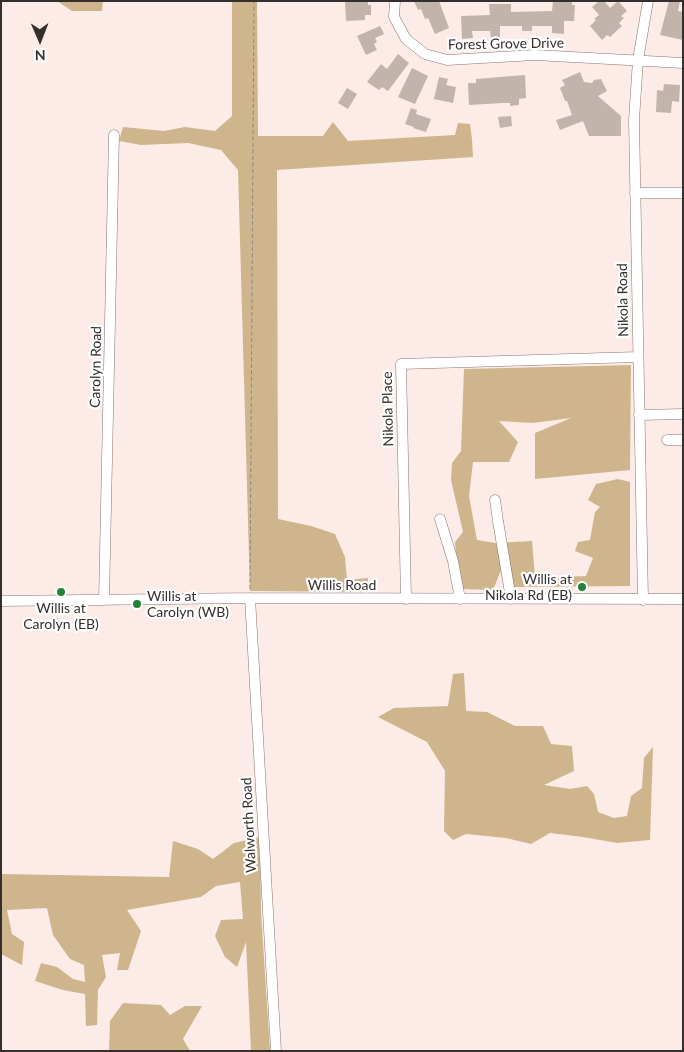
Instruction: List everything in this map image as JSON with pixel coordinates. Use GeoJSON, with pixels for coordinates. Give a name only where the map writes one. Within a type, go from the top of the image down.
{"type":"FeatureCollection","features":[{"type":"Feature","properties":{"kind":"street","name":"Forest Grove Drive"},"geometry":{"type":"LineString","coordinates":[[395,1],[394,17],[406,39],[425,54],[446,60],[535,55],[683,63]]}},
{"type":"Feature","properties":{"kind":"street","name":"Nikola Road"},"geometry":{"type":"LineString","coordinates":[[643,600],[634,120],[638,60],[648,1]]}},
{"type":"Feature","properties":{"kind":"street","name":"Carolyn Road"},"geometry":{"type":"LineString","coordinates":[[104,600],[114,135]]}},
{"type":"Feature","properties":{"kind":"street"},"geometry":{"type":"LineString","coordinates":[[635,194],[683,193]]}},
{"type":"Feature","properties":{"kind":"street","name":"Nikola Place"},"geometry":{"type":"LineString","coordinates":[[406,599],[400,364],[638,357]]}},
{"type":"Feature","properties":{"kind":"street"},"geometry":{"type":"LineString","coordinates":[[639,415],[683,414]]}},
{"type":"Feature","properties":{"kind":"street"},"geometry":{"type":"LineString","coordinates":[[667,440],[683,440]]}},
{"type":"Feature","properties":{"kind":"street"},"geometry":{"type":"LineString","coordinates":[[496,500],[511,599]]}},
{"type":"Feature","properties":{"kind":"street"},"geometry":{"type":"LineString","coordinates":[[440,519],[453,561],[460,599]]}},
{"type":"Feature","properties":{"kind":"street","name":"Willis Road"},"geometry":{"type":"LineString","coordinates":[[1,602],[250,598],[683,599]]}},
{"type":"Feature","properties":{"kind":"street","name":"Walworth Road"},"geometry":{"type":"LineString","coordinates":[[250,598],[276,1051]]}},
{"type":"Feature","properties":{"kind":"path"},"geometry":{"type":"LineString","coordinates":[[250,598],[254,1]]}},
{"type":"Feature","properties":{"kind":"shaded area"},"geometry":{"type":"Polygon","coordinates":[[[57,1],[103,1],[102,11],[72,11],[57,1]]]}},
{"type":"Feature","properties":{"kind":"shaded area"},"geometry":{"type":"Polygon","coordinates":[[[232,1],[257,1],[258,136],[323,136],[333,122],[348,141],[455,135],[458,123],[470,124],[473,157],[277,170],[278,519],[311,526],[335,534],[345,557],[347,580],[368,578],[368,592],[250,591],[238,170],[221,150],[188,143],[141,145],[119,141],[123,127],[164,131],[185,127],[215,131],[232,116],[232,1]]]}},
{"type":"Feature","properties":{"kind":"shaded area"},"geometry":{"type":"Polygon","coordinates":[[[631,365],[630,470],[535,479],[535,433],[571,418],[533,423],[499,421],[518,442],[509,462],[473,462],[469,496],[477,540],[495,543],[532,541],[535,578],[586,576],[593,558],[575,551],[578,542],[590,540],[595,512],[600,507],[588,500],[596,484],[618,479],[630,482],[630,586],[512,587],[505,560],[493,590],[459,589],[455,542],[463,532],[451,480],[452,463],[461,451],[464,369],[631,365]]]}},
{"type":"Feature","properties":{"kind":"shaded area"},"geometry":{"type":"Polygon","coordinates":[[[464,673],[466,711],[487,712],[515,726],[543,726],[551,744],[572,746],[574,771],[544,785],[570,789],[587,786],[594,794],[598,812],[614,818],[627,816],[631,796],[642,788],[644,758],[653,747],[650,840],[617,843],[550,833],[531,844],[506,838],[466,834],[453,840],[444,831],[445,771],[427,742],[378,717],[394,708],[448,706],[453,674],[464,673]]]}},
{"type":"Feature","properties":{"kind":"shaded area"},"geometry":{"type":"Polygon","coordinates":[[[260,837],[261,912],[270,1051],[251,1051],[246,942],[237,967],[225,957],[215,936],[221,920],[243,919],[240,882],[216,886],[201,897],[127,910],[141,931],[128,970],[117,970],[120,953],[102,955],[106,977],[98,990],[97,1025],[86,1026],[85,994],[63,990],[35,981],[41,963],[57,967],[73,979],[85,982],[84,965],[70,959],[53,935],[47,908],[7,910],[12,934],[24,942],[22,965],[1,954],[1,874],[169,877],[173,841],[198,849],[213,859],[234,843],[260,837]]]}},
{"type":"Feature","properties":{"kind":"shaded area"},"geometry":{"type":"Polygon","coordinates":[[[123,1003],[161,1005],[170,1015],[185,1006],[202,1006],[183,1039],[190,1051],[109,1051],[110,1021],[123,1003]]]}},
{"type":"Feature","properties":{"kind":"building"},"geometry":{"type":"Polygon","coordinates":[[[345,1],[368,1],[368,5],[371,5],[371,15],[365,15],[365,20],[346,21],[345,1]]]}},
{"type":"Feature","properties":{"kind":"building"},"geometry":{"type":"Polygon","coordinates":[[[414,1],[439,1],[449,28],[435,34],[428,18],[425,19],[421,9],[418,10],[414,1]]]}},
{"type":"Feature","properties":{"kind":"building"},"geometry":{"type":"Polygon","coordinates":[[[599,1],[604,1],[610,8],[618,1],[627,11],[621,16],[624,18],[619,23],[622,26],[610,37],[607,35],[602,40],[590,26],[599,15],[592,7],[599,1]]]}},
{"type":"Feature","properties":{"kind":"building"},"geometry":{"type":"Polygon","coordinates":[[[669,1],[680,1],[678,11],[683,12],[683,40],[660,35],[669,1]]]}},
{"type":"Feature","properties":{"kind":"building"},"geometry":{"type":"Polygon","coordinates":[[[553,2],[572,2],[572,5],[575,5],[574,21],[564,21],[564,34],[552,33],[552,26],[532,26],[532,31],[522,31],[522,26],[500,26],[500,38],[491,38],[490,31],[472,31],[473,38],[462,39],[461,16],[490,15],[489,4],[511,4],[511,12],[552,11],[553,2]]]}},
{"type":"Feature","properties":{"kind":"building"},"geometry":{"type":"Polygon","coordinates":[[[380,26],[384,34],[375,38],[377,42],[374,44],[377,50],[366,55],[357,36],[380,26]]]}},
{"type":"Feature","properties":{"kind":"building"},"geometry":{"type":"Polygon","coordinates":[[[398,54],[409,63],[388,91],[382,87],[379,90],[367,82],[381,64],[387,69],[398,54]]]}},
{"type":"Feature","properties":{"kind":"building"},"geometry":{"type":"Polygon","coordinates":[[[412,68],[428,76],[415,104],[398,97],[412,68]]]}},
{"type":"Feature","properties":{"kind":"building"},"geometry":{"type":"Polygon","coordinates":[[[580,72],[584,82],[592,83],[594,80],[601,79],[607,91],[598,96],[621,116],[621,136],[589,136],[583,121],[560,130],[556,120],[572,115],[560,88],[565,85],[562,80],[580,72]]]}},
{"type":"Feature","properties":{"kind":"building"},"geometry":{"type":"Polygon","coordinates":[[[525,75],[526,98],[519,99],[519,105],[510,106],[510,103],[502,103],[469,105],[468,83],[476,83],[476,79],[525,75]]]}},
{"type":"Feature","properties":{"kind":"building"},"geometry":{"type":"Polygon","coordinates":[[[439,77],[448,79],[446,85],[456,87],[453,103],[434,99],[439,77]]]}},
{"type":"Feature","properties":{"kind":"building"},"geometry":{"type":"Polygon","coordinates":[[[664,84],[680,85],[679,102],[672,101],[671,113],[656,112],[657,90],[663,91],[664,84]]]}},
{"type":"Feature","properties":{"kind":"building"},"geometry":{"type":"Polygon","coordinates":[[[347,88],[357,94],[348,109],[338,103],[347,88]]]}},
{"type":"Feature","properties":{"kind":"building"},"geometry":{"type":"Polygon","coordinates":[[[411,108],[417,110],[416,114],[431,119],[426,132],[405,124],[411,108]]]}},
{"type":"Feature","properties":{"kind":"building"},"geometry":{"type":"Polygon","coordinates":[[[511,116],[512,126],[500,128],[498,117],[511,116]]]}},
{"type":"Feature","properties":{"kind":"place","name":"Willis at Nikola Rd (EB)"},"geometry":{"type":"Point","coordinates":[582,587]}},
{"type":"Feature","properties":{"kind":"place","name":"Willis at Carolyn (EB)"},"geometry":{"type":"Point","coordinates":[61,592]}},
{"type":"Feature","properties":{"kind":"place","name":"Willis at Carolyn (WB)"},"geometry":{"type":"Point","coordinates":[137,604]}}]}
